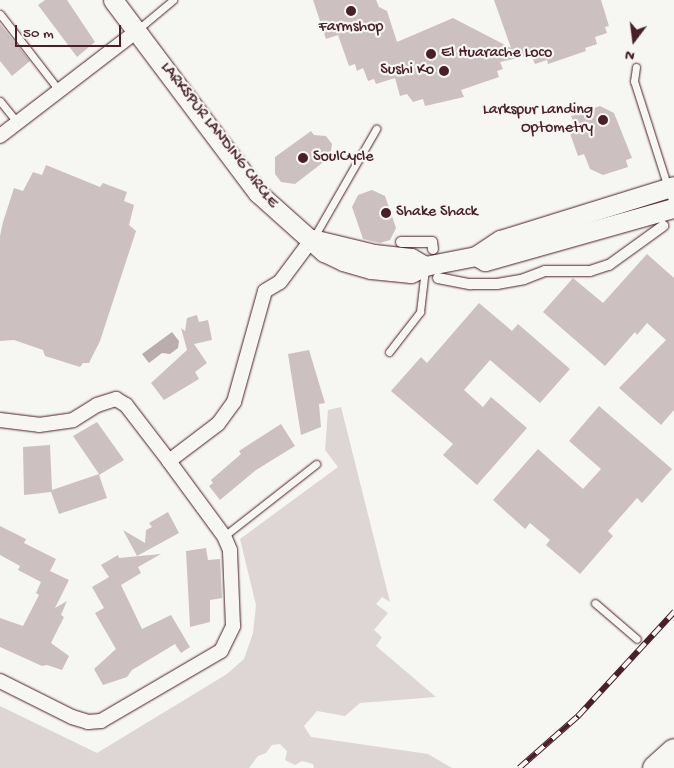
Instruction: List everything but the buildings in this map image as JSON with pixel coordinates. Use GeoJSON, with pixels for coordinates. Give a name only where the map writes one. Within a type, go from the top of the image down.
{"type":"FeatureCollection","features":[{"type":"Feature","properties":{"kind":"highway"},"geometry":{"type":"LineString","coordinates":[[655,768],[674,751]]}},
{"type":"Feature","properties":{"kind":"main road","name":"LARKSPUR LANDING CIRCLE"},"geometry":{"type":"LineString","coordinates":[[113,0],[258,193],[284,220],[312,239],[374,254],[411,258],[432,272]]}},
{"type":"Feature","properties":{"kind":"main road"},"geometry":{"type":"LineString","coordinates":[[432,272],[476,256],[500,240],[671,187]]}},
{"type":"Feature","properties":{"kind":"main road"},"geometry":{"type":"LineString","coordinates":[[476,256],[485,261],[674,207]]}},
{"type":"Feature","properties":{"kind":"street"},"geometry":{"type":"LineString","coordinates":[[0,136],[58,89],[136,31]]}},
{"type":"Feature","properties":{"kind":"street"},"geometry":{"type":"LineString","coordinates":[[432,272],[470,284],[497,284],[524,279],[545,271],[590,271],[609,265],[663,226]]}},
{"type":"Feature","properties":{"kind":"street"},"geometry":{"type":"LineString","coordinates":[[169,461],[218,424],[234,402],[265,291],[280,282],[312,239]]}},
{"type":"Feature","properties":{"kind":"street"},"geometry":{"type":"LineString","coordinates":[[401,242],[432,242],[433,249]]}},
{"type":"Feature","properties":{"kind":"street"},"geometry":{"type":"LineString","coordinates":[[0,420],[39,425],[72,420],[97,405],[116,400],[126,405],[224,536],[233,564],[233,626],[221,651],[101,721],[88,722],[72,717],[0,681]]}},
{"type":"Feature","properties":{"kind":"lane"},"geometry":{"type":"LineString","coordinates":[[136,31],[173,0]]}},
{"type":"Feature","properties":{"kind":"lane"},"geometry":{"type":"LineString","coordinates":[[0,14],[58,89]]}},
{"type":"Feature","properties":{"kind":"lane"},"geometry":{"type":"LineString","coordinates":[[636,67],[634,81],[671,187],[674,207]]}},
{"type":"Feature","properties":{"kind":"lane"},"geometry":{"type":"LineString","coordinates":[[0,101],[17,122]]}},
{"type":"Feature","properties":{"kind":"lane"},"geometry":{"type":"LineString","coordinates":[[312,239],[376,129]]}},
{"type":"Feature","properties":{"kind":"lane"},"geometry":{"type":"LineString","coordinates":[[389,352],[420,312],[432,272]]}},
{"type":"Feature","properties":{"kind":"lane"},"geometry":{"type":"LineString","coordinates":[[224,536],[316,464]]}},
{"type":"Feature","properties":{"kind":"lane"},"geometry":{"type":"LineString","coordinates":[[595,603],[637,639]]}},
{"type":"Feature","properties":{"kind":"shaded area"},"geometry":{"type":"Polygon","coordinates":[[[172,332],[179,341],[178,348],[170,354],[162,353],[149,363],[142,354],[172,332]]]}},
{"type":"Feature","properties":{"kind":"shaded area"},"geometry":{"type":"Polygon","coordinates":[[[341,407],[390,602],[382,597],[376,604],[388,613],[374,630],[382,637],[376,646],[436,697],[360,703],[345,716],[317,711],[304,726],[311,737],[428,754],[452,768],[314,768],[313,764],[302,761],[295,765],[285,760],[287,751],[280,744],[272,745],[266,753],[258,756],[249,768],[0,768],[0,706],[97,753],[227,674],[244,659],[253,633],[256,605],[240,539],[338,467],[325,450],[328,410],[341,407]]]}},
{"type":"Feature","properties":{"kind":"railway"},"geometry":{"type":"LineString","coordinates":[[519,768],[578,716],[674,612]]}},
{"type":"Feature","properties":{"kind":"place","name":"Farmshop"},"geometry":{"type":"Point","coordinates":[351,11]}},
{"type":"Feature","properties":{"kind":"place","name":"El Huarache Loco"},"geometry":{"type":"Point","coordinates":[431,54]}},
{"type":"Feature","properties":{"kind":"place","name":"Sushi Ko"},"geometry":{"type":"Point","coordinates":[444,71]}},
{"type":"Feature","properties":{"kind":"place","name":"Larkspur Landing Optometry"},"geometry":{"type":"Point","coordinates":[603,120]}},
{"type":"Feature","properties":{"kind":"place","name":"SoulCycle"},"geometry":{"type":"Point","coordinates":[303,158]}},
{"type":"Feature","properties":{"kind":"place","name":"Shake Shack"},"geometry":{"type":"Point","coordinates":[386,213]}}]}
